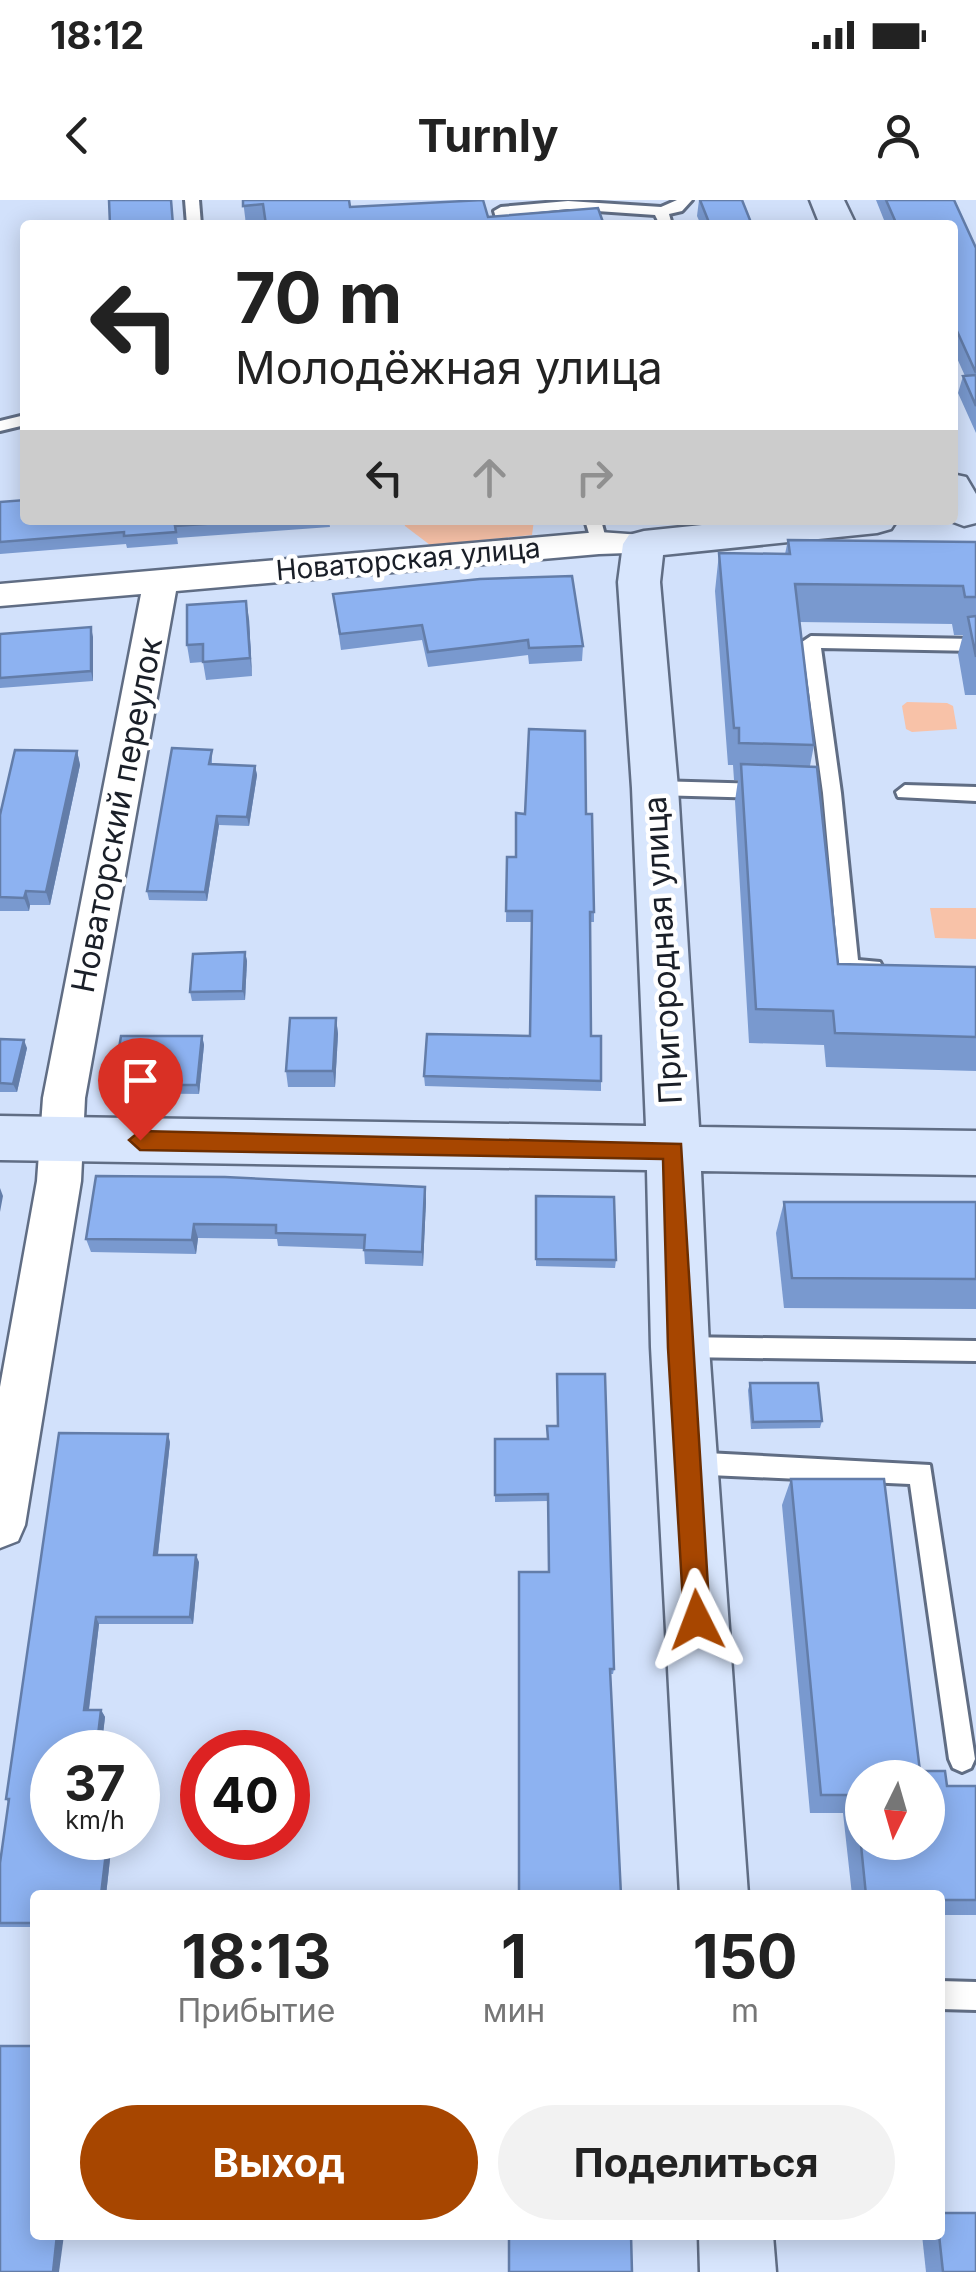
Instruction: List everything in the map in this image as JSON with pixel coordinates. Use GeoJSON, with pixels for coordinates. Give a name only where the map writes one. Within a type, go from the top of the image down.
{"type":"FeatureCollection","features":[{"type":"Feature","properties":{"kind":"street","name":"Новаторская улица"},"geometry":{"type":"LineString","coordinates":[[0,595],[764,525]]}},
{"type":"Feature","properties":{"kind":"street","name":"Пригородная улица"},"geometry":{"type":"LineString","coordinates":[[612,536],[639,582],[654,788],[674,1150],[680,1348],[714,1890]]}},
{"type":"Feature","properties":{"kind":"street","name":"Новаторский переулок"},"geometry":{"type":"LineString","coordinates":[[0,1525],[64,1139],[64,1098],[161,579]]}},
{"type":"Feature","properties":{"kind":"street"},"geometry":{"type":"LineString","coordinates":[[0,1138],[976,1152]]}},
{"type":"Feature","properties":{"kind":"street"},"geometry":{"type":"LineString","coordinates":[[736,2240],[738,2272]]}},
{"type":"Feature","properties":{"kind":"lane"},"geometry":{"type":"LineString","coordinates":[[482,212],[503,218],[568,205],[664,218],[685,200]]}},
{"type":"Feature","properties":{"kind":"lane"},"geometry":{"type":"LineString","coordinates":[[885,968],[849,968],[813,792],[811,642],[976,645]]}},
{"type":"Feature","properties":{"kind":"lane"},"geometry":{"type":"LineString","coordinates":[[654,788],[813,792]]}},
{"type":"Feature","properties":{"kind":"lane"},"geometry":{"type":"LineString","coordinates":[[905,792],[976,794]]}},
{"type":"Feature","properties":{"kind":"lane"},"geometry":{"type":"LineString","coordinates":[[680,1348],[976,1350]]}},
{"type":"Feature","properties":{"kind":"lane"},"geometry":{"type":"LineString","coordinates":[[688,1463],[921,1473],[962,1759]]}},
{"type":"Feature","properties":{"kind":"lane"},"geometry":{"type":"LineString","coordinates":[[945,1995],[976,1996]]}},
{"type":"Feature","properties":{"kind":"shaded area"},"geometry":{"type":"Polygon","coordinates":[[[533,525],[532,535],[430,545],[405,526],[533,525]]]}},
{"type":"Feature","properties":{"kind":"shaded area"},"geometry":{"type":"Polygon","coordinates":[[[907,702],[953,706],[957,729],[906,729],[902,706],[907,702]]]}},
{"type":"Feature","properties":{"kind":"shaded area"},"geometry":{"type":"Polygon","coordinates":[[[930,908],[976,908],[976,939],[935,938],[930,908]]]}},
{"type":"Feature","properties":{"kind":"building"},"geometry":{"type":"Polygon","coordinates":[[[109,200],[171,200],[173,220],[110,220],[109,200]]]}},
{"type":"Feature","properties":{"kind":"building"},"geometry":{"type":"Polygon","coordinates":[[[243,200],[349,200],[350,207],[483,200],[488,217],[598,208],[602,220],[265,220],[263,204],[243,206],[243,200]]]}},
{"type":"Feature","properties":{"kind":"building"},"geometry":{"type":"Polygon","coordinates":[[[700,200],[742,200],[750,220],[708,220],[700,200]]]}},
{"type":"Feature","properties":{"kind":"building"},"geometry":{"type":"Polygon","coordinates":[[[886,200],[954,200],[976,248],[976,373],[958,333],[958,220],[895,220],[886,200]]]}},
{"type":"Feature","properties":{"kind":"building"},"geometry":{"type":"Polygon","coordinates":[[[976,375],[976,406],[963,376],[976,375]]]}},
{"type":"Feature","properties":{"kind":"building"},"geometry":{"type":"Polygon","coordinates":[[[20,500],[20,525],[190,525],[175,526],[176,532],[0,542],[0,502],[20,500]]]}},
{"type":"Feature","properties":{"kind":"building"},"geometry":{"type":"Polygon","coordinates":[[[788,540],[976,542],[976,597],[965,597],[963,586],[795,584],[814,745],[739,743],[739,728],[734,728],[719,553],[790,554],[788,540]]]}},
{"type":"Feature","properties":{"kind":"building"},"geometry":{"type":"Polygon","coordinates":[[[572,576],[583,646],[529,648],[528,640],[428,652],[422,625],[340,634],[333,594],[480,579],[572,576]]]}},
{"type":"Feature","properties":{"kind":"building"},"geometry":{"type":"Polygon","coordinates":[[[246,601],[250,658],[203,662],[203,644],[187,645],[187,605],[246,601]]]}},
{"type":"Feature","properties":{"kind":"building"},"geometry":{"type":"Polygon","coordinates":[[[976,616],[976,657],[968,617],[976,616]]]}},
{"type":"Feature","properties":{"kind":"building"},"geometry":{"type":"Polygon","coordinates":[[[91,627],[91,671],[0,678],[0,634],[91,627]]]}},
{"type":"Feature","properties":{"kind":"building"},"geometry":{"type":"Polygon","coordinates":[[[529,729],[585,731],[586,814],[592,814],[594,912],[590,912],[591,1036],[601,1036],[601,1081],[424,1076],[427,1034],[530,1036],[532,911],[506,911],[507,857],[516,857],[516,813],[525,814],[529,729]]]}},
{"type":"Feature","properties":{"kind":"building"},"geometry":{"type":"Polygon","coordinates":[[[172,748],[212,750],[209,764],[255,766],[247,817],[217,816],[205,892],[147,891],[172,748]]]}},
{"type":"Feature","properties":{"kind":"building"},"geometry":{"type":"Polygon","coordinates":[[[15,750],[77,751],[46,892],[26,891],[24,898],[0,897],[0,815],[15,750]]]}},
{"type":"Feature","properties":{"kind":"building"},"geometry":{"type":"Polygon","coordinates":[[[741,764],[817,767],[838,964],[976,967],[976,1037],[835,1033],[833,1011],[756,1009],[741,764]]]}},
{"type":"Feature","properties":{"kind":"building"},"geometry":{"type":"Polygon","coordinates":[[[245,952],[243,991],[190,992],[193,954],[245,952]]]}},
{"type":"Feature","properties":{"kind":"building"},"geometry":{"type":"Polygon","coordinates":[[[290,1018],[336,1018],[333,1071],[286,1071],[290,1018]]]}},
{"type":"Feature","properties":{"kind":"building"},"geometry":{"type":"Polygon","coordinates":[[[121,1036],[202,1036],[197,1085],[113,1085],[121,1036]]]}},
{"type":"Feature","properties":{"kind":"building"},"geometry":{"type":"Polygon","coordinates":[[[0,1039],[24,1040],[13,1084],[0,1083],[0,1039]]]}},
{"type":"Feature","properties":{"kind":"building"},"geometry":{"type":"Polygon","coordinates":[[[96,1176],[225,1177],[425,1187],[422,1252],[364,1250],[365,1235],[276,1233],[276,1225],[194,1224],[192,1240],[86,1239],[96,1176]]]}},
{"type":"Feature","properties":{"kind":"building"},"geometry":{"type":"Polygon","coordinates":[[[536,1196],[614,1197],[616,1260],[536,1259],[536,1196]]]}},
{"type":"Feature","properties":{"kind":"building"},"geometry":{"type":"Polygon","coordinates":[[[784,1202],[976,1202],[976,1279],[792,1278],[784,1202]]]}},
{"type":"Feature","properties":{"kind":"building"},"geometry":{"type":"Polygon","coordinates":[[[557,1374],[605,1374],[614,1669],[610,1669],[621,1890],[519,1890],[519,1572],[549,1572],[548,1494],[495,1495],[495,1439],[548,1439],[547,1426],[558,1426],[557,1374]]]}},
{"type":"Feature","properties":{"kind":"building"},"geometry":{"type":"Polygon","coordinates":[[[750,1383],[818,1383],[822,1421],[753,1422],[750,1383]]]}},
{"type":"Feature","properties":{"kind":"building"},"geometry":{"type":"Polygon","coordinates":[[[59,1433],[168,1434],[154,1555],[196,1555],[190,1617],[96,1617],[84,1710],[101,1710],[99,1730],[30,1730],[30,1860],[105,1860],[102,1890],[30,1890],[30,1923],[0,1923],[0,1863],[59,1433]]]}},
{"type":"Feature","properties":{"kind":"building"},"geometry":{"type":"Polygon","coordinates":[[[791,1479],[884,1479],[919,1760],[845,1760],[845,1795],[821,1795],[791,1479]]]}},
{"type":"Feature","properties":{"kind":"building"},"geometry":{"type":"Polygon","coordinates":[[[945,1771],[947,1786],[976,1786],[976,1900],[945,1900],[945,1890],[866,1890],[862,1860],[945,1860],[945,1771]]]}},
{"type":"Feature","properties":{"kind":"building"},"geometry":{"type":"Polygon","coordinates":[[[0,2046],[30,2046],[30,2240],[56,2240],[53,2272],[0,2272],[0,2046]]]}},
{"type":"Feature","properties":{"kind":"building"},"geometry":{"type":"Polygon","coordinates":[[[945,2213],[976,2213],[976,2272],[943,2272],[940,2240],[945,2240],[945,2213]]]}},
{"type":"Feature","properties":{"kind":"building"},"geometry":{"type":"Polygon","coordinates":[[[509,2240],[631,2240],[632,2272],[509,2272],[509,2240]]]}},
{"type":"Feature","properties":{"kind":"route"},"geometry":{"type":"LineString","coordinates":[[140,1140],[674,1150],[680,1348],[697,1620]]}}]}
